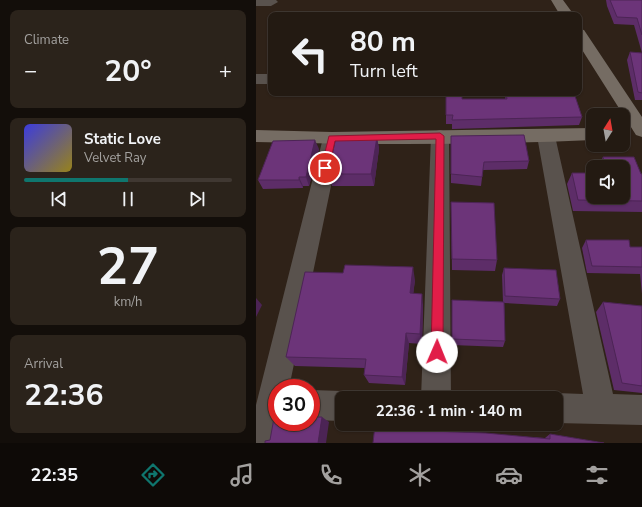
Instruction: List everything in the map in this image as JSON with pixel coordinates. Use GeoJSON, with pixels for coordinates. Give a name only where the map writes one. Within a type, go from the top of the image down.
{"type":"FeatureCollection","features":[{"type":"Feature","properties":{"kind":"street"},"geometry":{"type":"LineString","coordinates":[[557,0],[565,12]]}},
{"type":"Feature","properties":{"kind":"street"},"geometry":{"type":"LineString","coordinates":[[256,2],[271,2]]}},
{"type":"Feature","properties":{"kind":"street"},"geometry":{"type":"LineString","coordinates":[[582,39],[642,131],[630,132]]}},
{"type":"Feature","properties":{"kind":"street"},"geometry":{"type":"LineString","coordinates":[[256,79],[268,79]]}},
{"type":"Feature","properties":{"kind":"street"},"geometry":{"type":"LineString","coordinates":[[256,136],[332,138],[586,134]]}},
{"type":"Feature","properties":{"kind":"street"},"geometry":{"type":"LineString","coordinates":[[436,391],[440,136]]}},
{"type":"Feature","properties":{"kind":"street"},"geometry":{"type":"LineString","coordinates":[[546,136],[600,409]]}},
{"type":"Feature","properties":{"kind":"street"},"geometry":{"type":"LineString","coordinates":[[274,379],[332,138]]}},
{"type":"Feature","properties":{"kind":"street"},"geometry":{"type":"LineString","coordinates":[[262,443],[268,405]]}},
{"type":"Feature","properties":{"kind":"street"},"geometry":{"type":"LineString","coordinates":[[320,405],[335,406]]}},
{"type":"Feature","properties":{"kind":"street"},"geometry":{"type":"LineString","coordinates":[[563,408],[642,410]]}},
{"type":"Feature","properties":{"kind":"building"},"geometry":{"type":"Polygon","coordinates":[[[610,0],[642,0],[642,35],[637,18],[617,17],[610,0]]]}},
{"type":"Feature","properties":{"kind":"building"},"geometry":{"type":"Polygon","coordinates":[[[630,52],[642,53],[642,93],[638,92],[630,52]]]}},
{"type":"Feature","properties":{"kind":"building"},"geometry":{"type":"Polygon","coordinates":[[[446,96],[462,96],[462,99],[507,99],[506,96],[575,96],[582,117],[452,120],[453,115],[446,115],[446,96]]]}},
{"type":"Feature","properties":{"kind":"building"},"geometry":{"type":"Polygon","coordinates":[[[524,135],[529,161],[484,162],[482,177],[451,174],[451,136],[524,135]]]}},
{"type":"Feature","properties":{"kind":"building"},"geometry":{"type":"Polygon","coordinates":[[[336,137],[377,137],[371,174],[328,174],[336,137]]]}},
{"type":"Feature","properties":{"kind":"building"},"geometry":{"type":"Polygon","coordinates":[[[315,140],[306,177],[299,177],[299,180],[258,180],[273,141],[315,140]]]}},
{"type":"Feature","properties":{"kind":"building"},"geometry":{"type":"Polygon","coordinates":[[[603,157],[634,157],[642,174],[642,201],[630,201],[630,160],[604,160],[603,157]]]}},
{"type":"Feature","properties":{"kind":"building"},"geometry":{"type":"Polygon","coordinates":[[[572,173],[586,173],[586,200],[578,200],[572,173]]]}},
{"type":"Feature","properties":{"kind":"building"},"geometry":{"type":"Polygon","coordinates":[[[451,202],[494,203],[497,260],[452,259],[451,202]]]}},
{"type":"Feature","properties":{"kind":"building"},"geometry":{"type":"Polygon","coordinates":[[[586,240],[629,240],[630,247],[642,247],[642,267],[592,266],[586,240]]]}},
{"type":"Feature","properties":{"kind":"building"},"geometry":{"type":"Polygon","coordinates":[[[345,265],[413,267],[410,293],[422,294],[420,334],[406,333],[402,377],[364,375],[366,359],[286,357],[305,272],[343,273],[345,265]]]}},
{"type":"Feature","properties":{"kind":"building"},"geometry":{"type":"Polygon","coordinates":[[[504,268],[556,270],[560,299],[505,296],[504,268]]]}},
{"type":"Feature","properties":{"kind":"building"},"geometry":{"type":"Polygon","coordinates":[[[452,300],[504,302],[505,341],[452,339],[452,300]]]}},
{"type":"Feature","properties":{"kind":"building"},"geometry":{"type":"Polygon","coordinates":[[[603,302],[642,306],[642,386],[622,383],[603,302]]]}},
{"type":"Feature","properties":{"kind":"building"},"geometry":{"type":"Polygon","coordinates":[[[320,417],[322,417],[320,430],[320,417]]]}},
{"type":"Feature","properties":{"kind":"building"},"geometry":{"type":"Polygon","coordinates":[[[272,431],[320,431],[318,443],[265,443],[265,441],[270,440],[272,431]]]}},
{"type":"Feature","properties":{"kind":"building"},"geometry":{"type":"Polygon","coordinates":[[[374,431],[430,431],[486,433],[550,439],[550,434],[604,443],[373,443],[374,431]]]}},
{"type":"Feature","properties":{"kind":"route"},"geometry":{"type":"LineString","coordinates":[[325,168],[332,138],[440,136],[437,352]]}}]}
